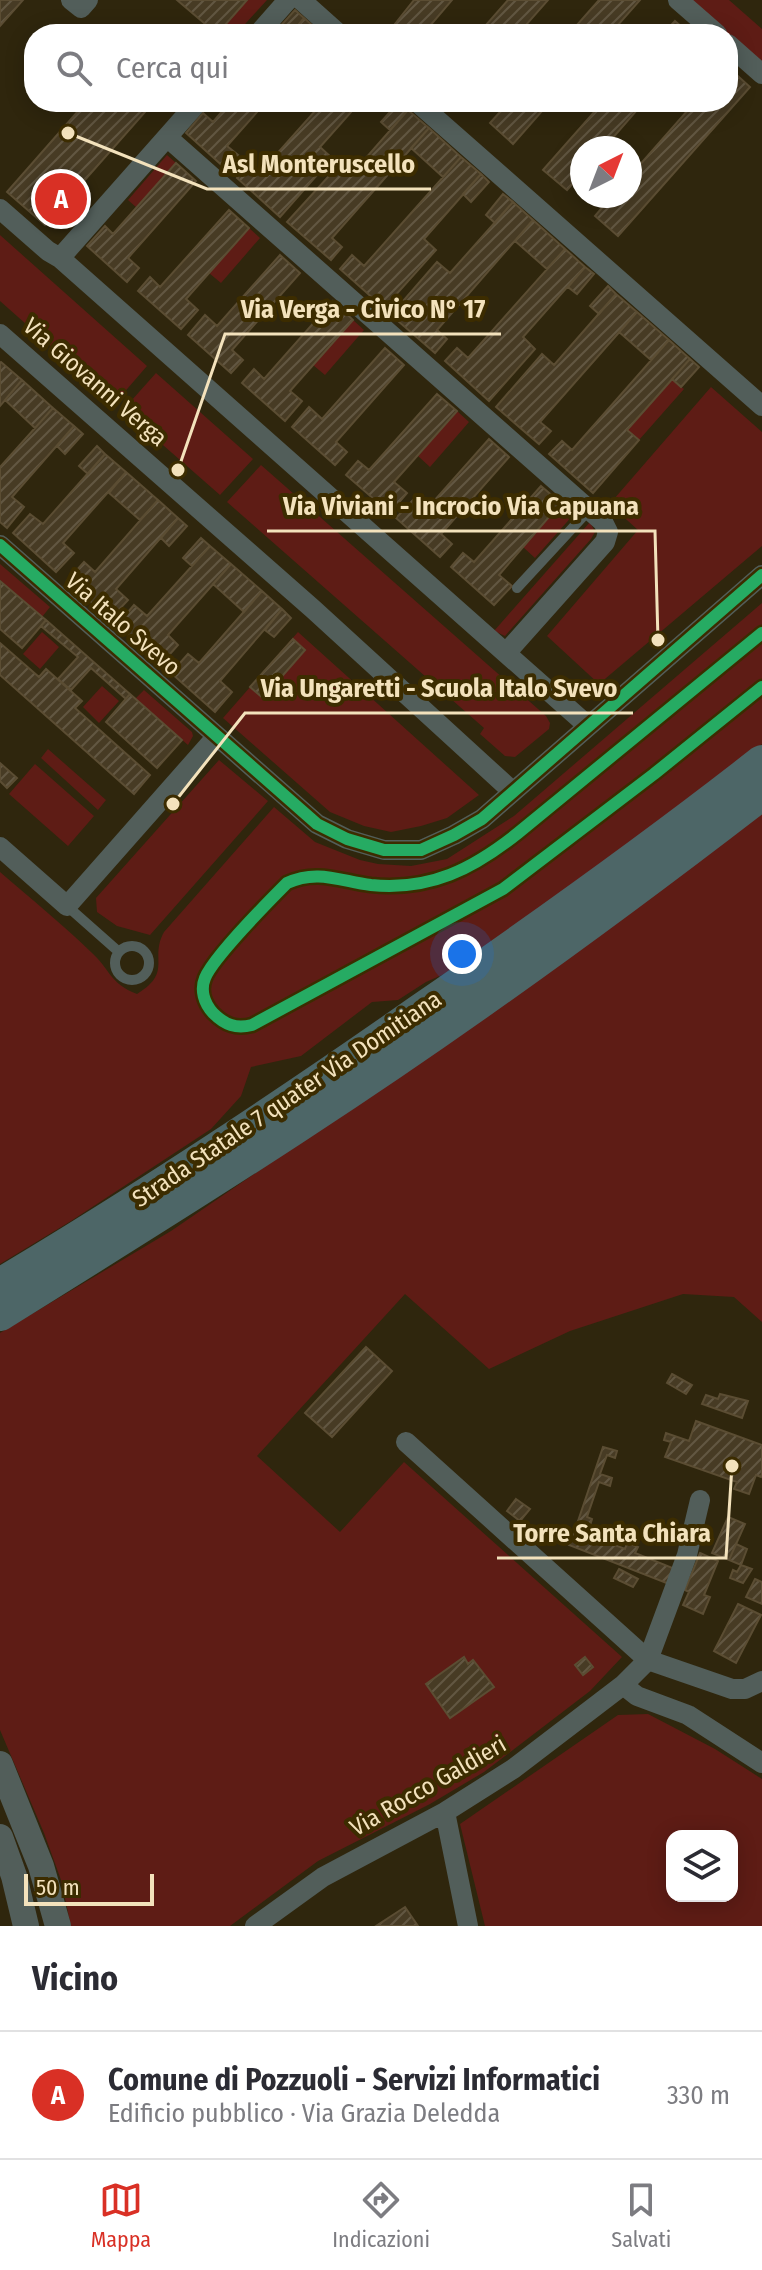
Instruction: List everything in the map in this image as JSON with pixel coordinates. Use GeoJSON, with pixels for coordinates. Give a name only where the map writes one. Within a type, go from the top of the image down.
{"type":"FeatureCollection","features":[{"type":"Feature","properties":{"kind":"highway","name":"Strada Statale 7 quater Via Domitiana"},"geometry":{"type":"LineString","coordinates":[[0,1285],[290,1103],[540,929],[762,762]]}},
{"type":"Feature","properties":{"kind":"highway","name":"Strada Statale 7 quater Via Domitiana"},"geometry":{"type":"LineString","coordinates":[[0,1314],[304,1121],[430,1036],[660,871],[762,793]]}},
{"type":"Feature","properties":{"kind":"street"},"geometry":{"type":"LineString","coordinates":[[71,0],[81,8],[88,0]]}},
{"type":"Feature","properties":{"kind":"street"},"geometry":{"type":"LineString","coordinates":[[267,24],[288,0]]}},
{"type":"Feature","properties":{"kind":"street"},"geometry":{"type":"LineString","coordinates":[[301,0],[328,24]]}},
{"type":"Feature","properties":{"kind":"street"},"geometry":{"type":"LineString","coordinates":[[678,0],[706,24]]}},
{"type":"Feature","properties":{"kind":"street"},"geometry":{"type":"LineString","coordinates":[[738,53],[762,74]]}},
{"type":"Feature","properties":{"kind":"street"},"geometry":{"type":"LineString","coordinates":[[60,258],[189,112]]}},
{"type":"Feature","properties":{"kind":"street"},"geometry":{"type":"LineString","coordinates":[[428,112],[762,406]]}},
{"type":"Feature","properties":{"kind":"street"},"geometry":{"type":"LineString","coordinates":[[167,137],[603,522],[608,538],[506,653]]}},
{"type":"Feature","properties":{"kind":"street"},"geometry":{"type":"LineString","coordinates":[[0,209],[60,258],[587,725]]}},
{"type":"Feature","properties":{"kind":"street","name":"Via Giovanni Verga"},"geometry":{"type":"LineString","coordinates":[[0,334],[324,619],[512,791]]}},
{"type":"Feature","properties":{"kind":"street","name":"Via Italo Svevo"},"geometry":{"type":"LineString","coordinates":[[0,545],[317,824],[347,839],[384,850],[421,850],[482,819],[762,575]]}},
{"type":"Feature","properties":{"kind":"street"},"geometry":{"type":"LineString","coordinates":[[0,847],[67,906],[217,736]]}},
{"type":"Feature","properties":{"kind":"street"},"geometry":{"type":"LineString","coordinates":[[406,1442],[648,1660],[732,1689],[745,1689],[762,1681]]}},
{"type":"Feature","properties":{"kind":"street"},"geometry":{"type":"LineString","coordinates":[[648,1660],[687,1555],[700,1500]]}},
{"type":"Feature","properties":{"kind":"street","name":"Via Rocco Galdieri"},"geometry":{"type":"LineString","coordinates":[[255,1926],[323,1877],[445,1812],[513,1769],[623,1685],[648,1660]]}},
{"type":"Feature","properties":{"kind":"street"},"geometry":{"type":"LineString","coordinates":[[623,1685],[637,1696],[688,1715],[762,1763]]}},
{"type":"Feature","properties":{"kind":"street"},"geometry":{"type":"LineString","coordinates":[[0,1764],[41,1866],[58,1926]]}},
{"type":"Feature","properties":{"kind":"street"},"geometry":{"type":"LineString","coordinates":[[445,1812],[468,1926]]}},
{"type":"Feature","properties":{"kind":"street"},"geometry":{"type":"LineString","coordinates":[[0,1837],[17,1885],[26,1926]]}},
{"type":"Feature","properties":{"kind":"lane"},"geometry":{"type":"LineString","coordinates":[[517,588],[589,510]]}},
{"type":"Feature","properties":{"kind":"lane"},"geometry":{"type":"LineString","coordinates":[[67,906],[119,952]]}},
{"type":"Feature","properties":{"kind":"shaded area"},"geometry":{"type":"Polygon","coordinates":[[[247,0],[267,0],[245,24],[226,24],[247,0]]]}},
{"type":"Feature","properties":{"kind":"shaded area"},"geometry":{"type":"Polygon","coordinates":[[[690,0],[729,0],[762,29],[762,64],[738,43],[738,24],[717,24],[690,0]]]}},
{"type":"Feature","properties":{"kind":"shaded area"},"geometry":{"type":"Polygon","coordinates":[[[167,155],[176,163],[137,208],[128,200],[167,155]]]}},
{"type":"Feature","properties":{"kind":"shaded area"},"geometry":{"type":"Polygon","coordinates":[[[249,228],[260,238],[221,283],[209,273],[249,228]]]}},
{"type":"Feature","properties":{"kind":"shaded area"},"geometry":{"type":"Polygon","coordinates":[[[0,235],[147,366],[115,403],[0,301],[0,235]]]}},
{"type":"Feature","properties":{"kind":"shaded area"},"geometry":{"type":"Polygon","coordinates":[[[353,320],[364,330],[325,375],[313,365],[353,320]]]}},
{"type":"Feature","properties":{"kind":"shaded area"},"geometry":{"type":"Polygon","coordinates":[[[156,373],[253,459],[220,495],[123,410],[156,373]]]}},
{"type":"Feature","properties":{"kind":"shaded area"},"geometry":{"type":"Polygon","coordinates":[[[672,379],[684,389],[639,440],[627,430],[672,379]]]}},
{"type":"Feature","properties":{"kind":"shaded area"},"geometry":{"type":"Polygon","coordinates":[[[711,387],[762,432],[762,546],[599,684],[547,636],[638,530],[617,511],[621,506],[614,499],[711,387]]]}},
{"type":"Feature","properties":{"kind":"shaded area"},"geometry":{"type":"Polygon","coordinates":[[[457,411],[469,422],[430,467],[418,456],[457,411]]]}},
{"type":"Feature","properties":{"kind":"shaded area"},"geometry":{"type":"Polygon","coordinates":[[[261,465],[546,716],[549,729],[515,757],[505,756],[480,734],[484,728],[227,502],[261,465]]]}},
{"type":"Feature","properties":{"kind":"shaded area"},"geometry":{"type":"Polygon","coordinates":[[[561,503],[574,514],[535,558],[523,547],[561,503]]]}},
{"type":"Feature","properties":{"kind":"shaded area"},"geometry":{"type":"Polygon","coordinates":[[[590,522],[595,532],[591,539],[505,636],[494,631],[590,522]]]}},
{"type":"Feature","properties":{"kind":"shaded area"},"geometry":{"type":"Polygon","coordinates":[[[0,564],[50,607],[42,617],[0,580],[0,564]]]}},
{"type":"Feature","properties":{"kind":"shaded area"},"geometry":{"type":"Polygon","coordinates":[[[762,603],[762,744],[656,827],[467,964],[426,982],[398,1000],[372,1002],[301,1056],[251,1067],[241,1096],[211,1129],[0,1264],[0,872],[80,942],[116,981],[137,994],[154,979],[164,932],[274,807],[315,842],[360,860],[411,866],[447,859],[514,816],[762,603]]]}},
{"type":"Feature","properties":{"kind":"shaded area"},"geometry":{"type":"Polygon","coordinates":[[[42,632],[59,647],[40,669],[23,654],[42,632]]]}},
{"type":"Feature","properties":{"kind":"shaded area"},"geometry":{"type":"Polygon","coordinates":[[[298,632],[479,795],[447,818],[421,826],[391,832],[364,826],[330,812],[223,718],[298,632]]]}},
{"type":"Feature","properties":{"kind":"shaded area"},"geometry":{"type":"Polygon","coordinates":[[[102,686],[119,701],[99,723],[83,707],[102,686]]]}},
{"type":"Feature","properties":{"kind":"shaded area"},"geometry":{"type":"Polygon","coordinates":[[[144,690],[192,732],[188,745],[135,699],[144,690]]]}},
{"type":"Feature","properties":{"kind":"shaded area"},"geometry":{"type":"Polygon","coordinates":[[[48,749],[106,800],[98,810],[41,758],[48,749]]]}},
{"type":"Feature","properties":{"kind":"shaded area"},"geometry":{"type":"Polygon","coordinates":[[[219,760],[268,801],[150,935],[117,926],[97,912],[96,898],[219,760]]]}},
{"type":"Feature","properties":{"kind":"shaded area"},"geometry":{"type":"Polygon","coordinates":[[[35,764],[94,816],[68,846],[9,794],[35,764]]]}},
{"type":"Feature","properties":{"kind":"shaded area"},"geometry":{"type":"Polygon","coordinates":[[[762,810],[762,1322],[734,1297],[683,1294],[570,1331],[489,1369],[405,1294],[257,1456],[340,1532],[404,1462],[622,1657],[590,1691],[484,1772],[430,1804],[318,1861],[230,1926],[71,1926],[61,1880],[44,1833],[0,1730],[0,1333],[171,1231],[342,1114],[762,810]]]}},
{"type":"Feature","properties":{"kind":"shaded area"},"geometry":{"type":"Polygon","coordinates":[[[648,1714],[715,1749],[762,1779],[762,1926],[485,1926],[460,1824],[618,1715],[648,1714]]]}},
{"type":"Feature","properties":{"kind":"building"},"geometry":{"type":"Polygon","coordinates":[[[0,0],[23,0],[0,26],[0,0]]]}},
{"type":"Feature","properties":{"kind":"building"},"geometry":{"type":"Polygon","coordinates":[[[177,0],[247,0],[226,24],[205,24],[177,0]]]}},
{"type":"Feature","properties":{"kind":"building"},"geometry":{"type":"Polygon","coordinates":[[[414,0],[452,0],[432,24],[395,24],[414,0]]]}},
{"type":"Feature","properties":{"kind":"building"},"geometry":{"type":"Polygon","coordinates":[[[508,0],[548,0],[527,24],[487,24],[508,0]]]}},
{"type":"Feature","properties":{"kind":"building"},"geometry":{"type":"Polygon","coordinates":[[[599,0],[640,0],[619,24],[578,24],[599,0]]]}},
{"type":"Feature","properties":{"kind":"building"},"geometry":{"type":"Polygon","coordinates":[[[295,10],[304,18],[299,24],[282,24],[295,10]]]}},
{"type":"Feature","properties":{"kind":"building"},"geometry":{"type":"Polygon","coordinates":[[[738,76],[750,87],[738,101],[738,76]]]}},
{"type":"Feature","properties":{"kind":"building"},"geometry":{"type":"Polygon","coordinates":[[[77,112],[145,112],[45,225],[7,192],[77,112]]]}},
{"type":"Feature","properties":{"kind":"building"},"geometry":{"type":"Polygon","coordinates":[[[222,112],[257,112],[227,146],[238,155],[226,169],[186,133],[203,113],[213,122],[222,112]]]}},
{"type":"Feature","properties":{"kind":"building"},"geometry":{"type":"Polygon","coordinates":[[[314,112],[351,112],[320,147],[332,158],[280,217],[237,178],[249,165],[259,174],[314,112]]]}},
{"type":"Feature","properties":{"kind":"building"},"geometry":{"type":"Polygon","coordinates":[[[390,112],[406,112],[390,130],[381,122],[390,112]]]}},
{"type":"Feature","properties":{"kind":"building"},"geometry":{"type":"Polygon","coordinates":[[[406,112],[429,128],[332,238],[342,247],[331,260],[287,222],[339,165],[351,175],[406,112]]]}},
{"type":"Feature","properties":{"kind":"building"},"geometry":{"type":"Polygon","coordinates":[[[500,112],[541,112],[513,144],[490,123],[500,112]]]}},
{"type":"Feature","properties":{"kind":"building"},"geometry":{"type":"Polygon","coordinates":[[[594,112],[635,112],[614,136],[573,136],[594,112]]]}},
{"type":"Feature","properties":{"kind":"building"},"geometry":{"type":"Polygon","coordinates":[[[686,112],[728,112],[618,236],[595,216],[602,208],[642,208],[642,162],[686,112]]]}},
{"type":"Feature","properties":{"kind":"building"},"geometry":{"type":"Polygon","coordinates":[[[429,128],[461,157],[443,177],[411,148],[429,128]]]}},
{"type":"Feature","properties":{"kind":"building"},"geometry":{"type":"Polygon","coordinates":[[[570,139],[570,187],[567,190],[543,170],[570,139]]]}},
{"type":"Feature","properties":{"kind":"building"},"geometry":{"type":"Polygon","coordinates":[[[461,157],[481,174],[424,239],[436,250],[384,308],[340,269],[352,255],[364,266],[461,157]]]}},
{"type":"Feature","properties":{"kind":"building"},"geometry":{"type":"Polygon","coordinates":[[[176,163],[196,181],[128,258],[139,268],[127,282],[87,246],[105,226],[113,234],[176,163]]]}},
{"type":"Feature","properties":{"kind":"building"},"geometry":{"type":"Polygon","coordinates":[[[481,174],[489,182],[471,202],[463,194],[481,174]]]}},
{"type":"Feature","properties":{"kind":"building"},"geometry":{"type":"Polygon","coordinates":[[[503,194],[513,202],[495,223],[486,215],[503,194]]]}},
{"type":"Feature","properties":{"kind":"building"},"geometry":{"type":"Polygon","coordinates":[[[513,202],[533,220],[437,330],[447,339],[435,353],[391,315],[437,262],[450,273],[513,202]]]}},
{"type":"Feature","properties":{"kind":"building"},"geometry":{"type":"Polygon","coordinates":[[[229,210],[249,228],[186,299],[198,310],[181,329],[138,291],[150,277],[160,287],[229,210]]]}},
{"type":"Feature","properties":{"kind":"building"},"geometry":{"type":"Polygon","coordinates":[[[533,220],[565,249],[547,269],[515,241],[533,220]]]}},
{"type":"Feature","properties":{"kind":"building"},"geometry":{"type":"Polygon","coordinates":[[[565,249],[585,267],[523,337],[535,349],[489,401],[445,361],[457,348],[468,358],[565,249]]]}},
{"type":"Feature","properties":{"kind":"building"},"geometry":{"type":"Polygon","coordinates":[[[280,255],[300,273],[232,350],[243,360],[231,373],[188,335],[205,315],[217,326],[280,255]]]}},
{"type":"Feature","properties":{"kind":"building"},"geometry":{"type":"Polygon","coordinates":[[[585,267],[594,274],[577,294],[568,287],[585,267]]]}},
{"type":"Feature","properties":{"kind":"building"},"geometry":{"type":"Polygon","coordinates":[[[608,286],[616,294],[599,314],[590,306],[608,286]]]}},
{"type":"Feature","properties":{"kind":"building"},"geometry":{"type":"Polygon","coordinates":[[[616,294],[637,312],[540,422],[551,431],[539,444],[496,407],[542,354],[554,365],[616,294]]]}},
{"type":"Feature","properties":{"kind":"building"},"geometry":{"type":"Polygon","coordinates":[[[333,301],[353,320],[290,391],[302,401],[285,421],[242,383],[254,369],[264,379],[333,301]]]}},
{"type":"Feature","properties":{"kind":"building"},"geometry":{"type":"Polygon","coordinates":[[[637,312],[669,340],[651,360],[619,332],[637,312]]]}},
{"type":"Feature","properties":{"kind":"building"},"geometry":{"type":"Polygon","coordinates":[[[669,340],[690,359],[627,430],[639,440],[593,493],[549,454],[562,441],[572,450],[669,340]]]}},
{"type":"Feature","properties":{"kind":"building"},"geometry":{"type":"Polygon","coordinates":[[[385,348],[404,365],[336,442],[347,452],[335,465],[292,427],[309,407],[322,419],[385,348]]]}},
{"type":"Feature","properties":{"kind":"building"},"geometry":{"type":"Polygon","coordinates":[[[690,359],[699,367],[681,387],[672,379],[690,359]]]}},
{"type":"Feature","properties":{"kind":"building"},"geometry":{"type":"Polygon","coordinates":[[[0,363],[22,380],[0,406],[0,363]]]}},
{"type":"Feature","properties":{"kind":"building"},"geometry":{"type":"Polygon","coordinates":[[[22,380],[53,408],[35,428],[5,400],[22,380]]]}},
{"type":"Feature","properties":{"kind":"building"},"geometry":{"type":"Polygon","coordinates":[[[437,394],[457,411],[394,482],[407,493],[390,513],[346,475],[358,461],[369,470],[437,394]]]}},
{"type":"Feature","properties":{"kind":"building"},"geometry":{"type":"Polygon","coordinates":[[[53,408],[74,426],[12,497],[24,507],[7,528],[0,522],[0,467],[53,408]]]}},
{"type":"Feature","properties":{"kind":"building"},"geometry":{"type":"Polygon","coordinates":[[[74,426],[83,434],[65,454],[57,446],[74,426]]]}},
{"type":"Feature","properties":{"kind":"building"},"geometry":{"type":"Polygon","coordinates":[[[489,439],[509,457],[441,534],[452,544],[440,557],[396,518],[414,499],[426,510],[489,439]]]}},
{"type":"Feature","properties":{"kind":"building"},"geometry":{"type":"Polygon","coordinates":[[[97,446],[105,454],[88,474],[79,466],[97,446]]]}},
{"type":"Feature","properties":{"kind":"building"},"geometry":{"type":"Polygon","coordinates":[[[105,454],[126,472],[63,543],[74,553],[56,572],[13,533],[30,514],[43,524],[105,454]]]}},
{"type":"Feature","properties":{"kind":"building"},"geometry":{"type":"Polygon","coordinates":[[[126,472],[158,500],[140,520],[109,493],[126,472]]]}},
{"type":"Feature","properties":{"kind":"building"},"geometry":{"type":"Polygon","coordinates":[[[541,486],[561,503],[499,575],[512,586],[494,605],[451,567],[463,553],[474,562],[541,486]]]}},
{"type":"Feature","properties":{"kind":"building"},"geometry":{"type":"Polygon","coordinates":[[[158,500],[178,518],[116,589],[128,600],[110,619],[67,581],[84,562],[95,572],[158,500]]]}},
{"type":"Feature","properties":{"kind":"building"},"geometry":{"type":"Polygon","coordinates":[[[178,518],[187,526],[169,546],[161,538],[178,518]]]}},
{"type":"Feature","properties":{"kind":"building"},"geometry":{"type":"Polygon","coordinates":[[[201,538],[210,546],[192,566],[183,558],[201,538]]]}},
{"type":"Feature","properties":{"kind":"building"},"geometry":{"type":"Polygon","coordinates":[[[210,546],[231,564],[168,635],[178,645],[161,664],[117,625],[134,605],[147,616],[210,546]]]}},
{"type":"Feature","properties":{"kind":"building"},"geometry":{"type":"Polygon","coordinates":[[[231,564],[262,591],[244,612],[213,584],[231,564]]]}},
{"type":"Feature","properties":{"kind":"building"},"geometry":{"type":"Polygon","coordinates":[[[0,581],[46,620],[22,648],[0,629],[0,581]]]}},
{"type":"Feature","properties":{"kind":"building"},"geometry":{"type":"Polygon","coordinates":[[[262,591],[282,609],[220,681],[232,692],[215,712],[171,673],[188,654],[199,663],[262,591]]]}},
{"type":"Feature","properties":{"kind":"building"},"geometry":{"type":"Polygon","coordinates":[[[282,609],[291,618],[274,637],[265,630],[282,609]]]}},
{"type":"Feature","properties":{"kind":"building"},"geometry":{"type":"Polygon","coordinates":[[[46,620],[130,694],[126,699],[91,668],[71,690],[58,679],[78,657],[41,626],[46,620]]]}},
{"type":"Feature","properties":{"kind":"building"},"geometry":{"type":"Polygon","coordinates":[[[293,639],[305,650],[263,698],[250,687],[293,639]]]}},
{"type":"Feature","properties":{"kind":"building"},"geometry":{"type":"Polygon","coordinates":[[[0,643],[39,677],[46,669],[82,701],[75,708],[150,775],[134,794],[0,675],[0,643]]]}},
{"type":"Feature","properties":{"kind":"building"},"geometry":{"type":"Polygon","coordinates":[[[130,694],[182,740],[157,768],[106,722],[130,694]]]}},
{"type":"Feature","properties":{"kind":"building"},"geometry":{"type":"Polygon","coordinates":[[[0,763],[17,778],[7,788],[0,781],[0,763]]]}},
{"type":"Feature","properties":{"kind":"building"},"geometry":{"type":"Polygon","coordinates":[[[366,1347],[392,1371],[332,1437],[305,1413],[366,1347]]]}},
{"type":"Feature","properties":{"kind":"building"},"geometry":{"type":"Polygon","coordinates":[[[672,1374],[692,1385],[686,1394],[667,1383],[672,1374]]]}},
{"type":"Feature","properties":{"kind":"building"},"geometry":{"type":"Polygon","coordinates":[[[720,1394],[748,1401],[742,1418],[702,1404],[706,1395],[718,1399],[720,1394]]]}},
{"type":"Feature","properties":{"kind":"building"},"geometry":{"type":"Polygon","coordinates":[[[696,1421],[762,1445],[762,1475],[756,1475],[749,1494],[734,1489],[737,1482],[665,1457],[671,1442],[664,1440],[666,1433],[689,1441],[696,1421]]]}},
{"type":"Feature","properties":{"kind":"building"},"geometry":{"type":"Polygon","coordinates":[[[603,1447],[617,1451],[615,1458],[607,1455],[600,1474],[612,1478],[610,1486],[599,1482],[587,1517],[592,1519],[587,1535],[575,1530],[603,1447]]]}},
{"type":"Feature","properties":{"kind":"building"},"geometry":{"type":"Polygon","coordinates":[[[516,1499],[530,1509],[520,1521],[507,1511],[516,1499]]]}},
{"type":"Feature","properties":{"kind":"building"},"geometry":{"type":"Polygon","coordinates":[[[728,1517],[745,1524],[729,1560],[712,1553],[728,1517]]]}},
{"type":"Feature","properties":{"kind":"building"},"geometry":{"type":"Polygon","coordinates":[[[575,1530],[625,1549],[627,1543],[638,1547],[635,1553],[675,1569],[669,1584],[569,1545],[575,1530]]]}},
{"type":"Feature","properties":{"kind":"building"},"geometry":{"type":"Polygon","coordinates":[[[736,1544],[747,1549],[741,1565],[729,1560],[736,1544]]]}},
{"type":"Feature","properties":{"kind":"building"},"geometry":{"type":"Polygon","coordinates":[[[700,1553],[718,1561],[704,1595],[710,1597],[703,1614],[683,1605],[689,1592],[685,1590],[700,1553]]]}},
{"type":"Feature","properties":{"kind":"building"},"geometry":{"type":"Polygon","coordinates":[[[741,1565],[752,1569],[743,1583],[730,1578],[733,1570],[737,1572],[741,1565]]]}},
{"type":"Feature","properties":{"kind":"building"},"geometry":{"type":"Polygon","coordinates":[[[619,1569],[638,1579],[633,1587],[614,1578],[619,1569]]]}},
{"type":"Feature","properties":{"kind":"building"},"geometry":{"type":"Polygon","coordinates":[[[755,1579],[762,1582],[762,1604],[746,1597],[755,1579]]]}},
{"type":"Feature","properties":{"kind":"building"},"geometry":{"type":"Polygon","coordinates":[[[738,1604],[761,1615],[736,1663],[714,1651],[738,1604]]]}},
{"type":"Feature","properties":{"kind":"building"},"geometry":{"type":"Polygon","coordinates":[[[464,1657],[468,1664],[473,1660],[494,1687],[450,1718],[426,1684],[464,1657]]]}},
{"type":"Feature","properties":{"kind":"building"},"geometry":{"type":"Polygon","coordinates":[[[585,1657],[593,1667],[583,1675],[575,1665],[585,1657]]]}},
{"type":"Feature","properties":{"kind":"building"},"geometry":{"type":"Polygon","coordinates":[[[405,1907],[418,1926],[376,1926],[405,1907]]]}},
{"type":"Feature","properties":{"kind":"cycle path"},"geometry":{"type":"LineString","coordinates":[[0,545],[317,824],[347,839],[384,850],[421,850],[482,819],[762,575]]}},
{"type":"Feature","properties":{"kind":"cycle path"},"geometry":{"type":"LineString","coordinates":[[762,633],[518,833],[467,867],[432,881],[392,886],[319,876],[287,883],[210,969],[203,987],[207,1005],[226,1023],[252,1025],[503,889],[762,687]]}},
{"type":"Feature","properties":{"kind":"place","name":"Asl Monteruscello"},"geometry":{"type":"Point","coordinates":[68,133]}},
{"type":"Feature","properties":{"kind":"place","name":"Comune di Pozzuoli - Servizi Informatici"},"geometry":{"type":"Point","coordinates":[61,199]}},
{"type":"Feature","properties":{"kind":"place","name":"Via Verga - Civico N° 17"},"geometry":{"type":"Point","coordinates":[178,470]}},
{"type":"Feature","properties":{"kind":"place","name":"Via Viviani - Incrocio Via Capuana"},"geometry":{"type":"Point","coordinates":[658,640]}},
{"type":"Feature","properties":{"kind":"place","name":"Via Ungaretti - Scuola Italo Svevo"},"geometry":{"type":"Point","coordinates":[173,804]}},
{"type":"Feature","properties":{"kind":"place","name":"Torre Santa Chiara"},"geometry":{"type":"Point","coordinates":[732,1466]}}]}
